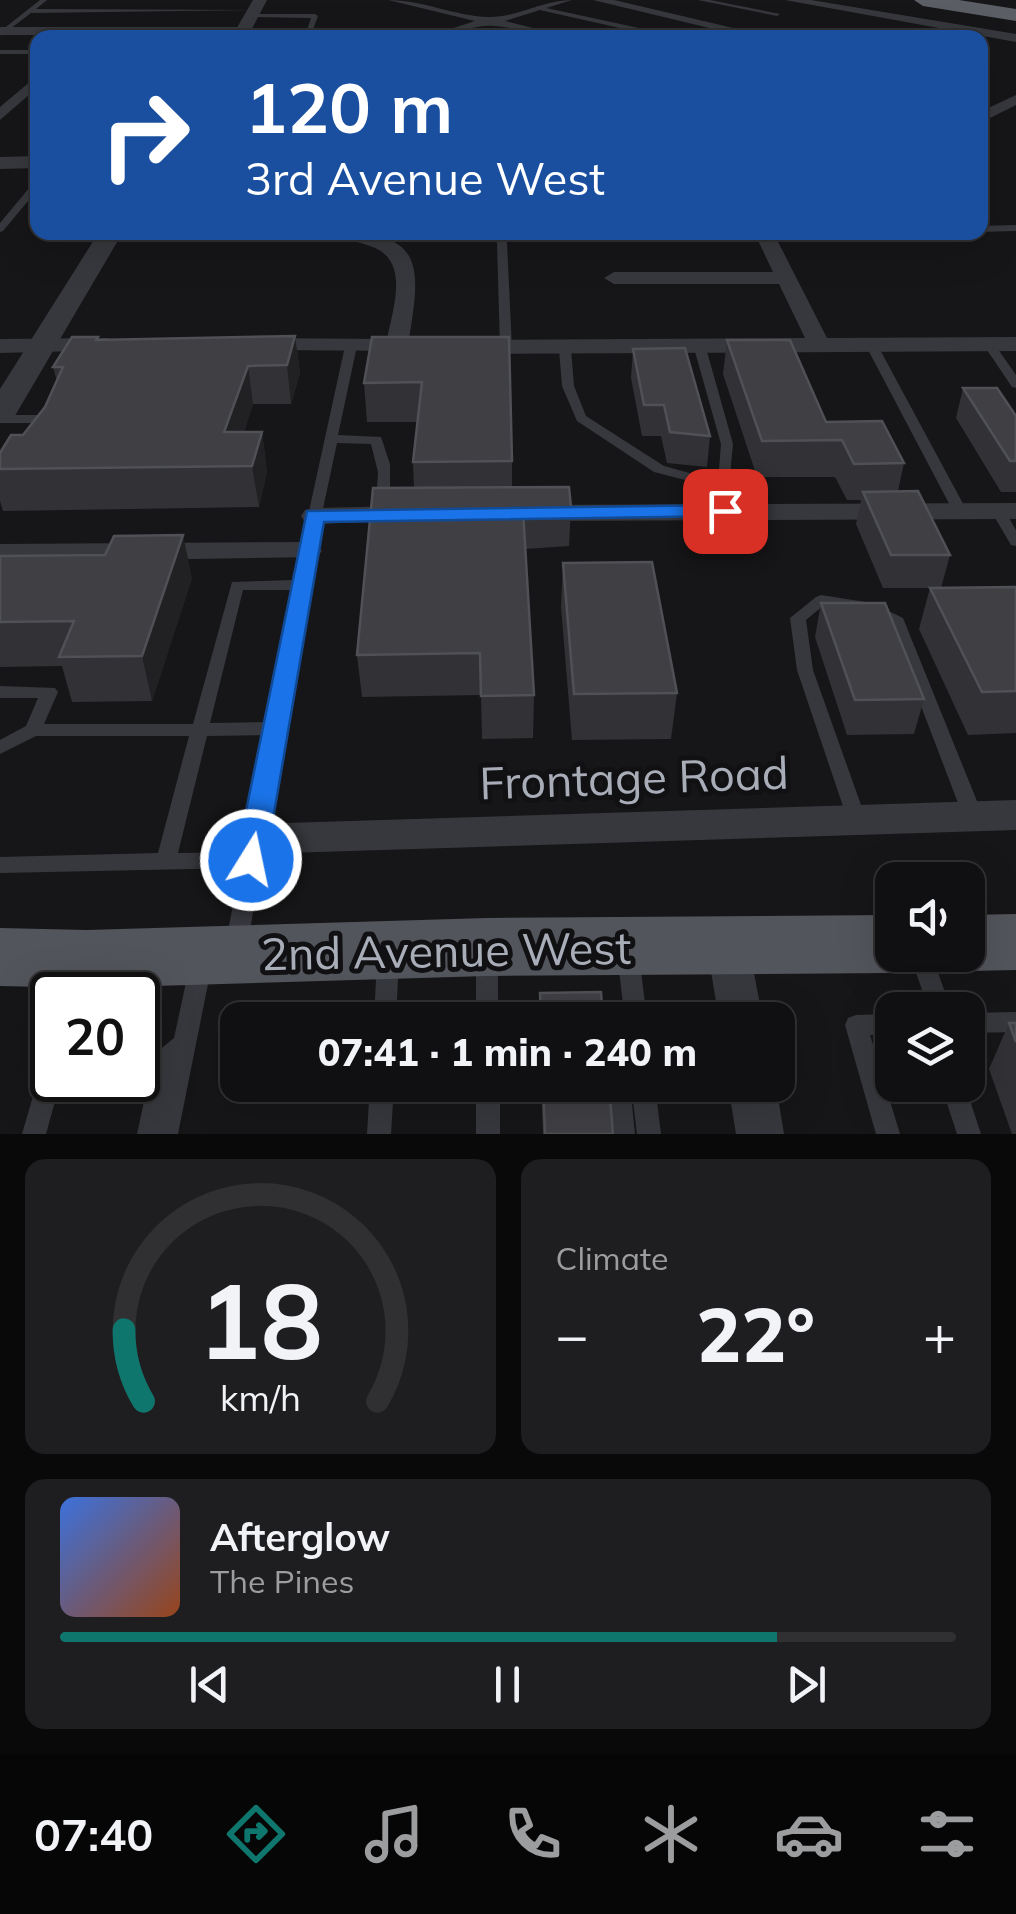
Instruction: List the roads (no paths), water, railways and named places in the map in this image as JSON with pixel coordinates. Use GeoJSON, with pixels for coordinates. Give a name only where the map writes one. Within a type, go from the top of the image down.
{"type":"FeatureCollection","features":[{"type":"Feature","properties":{"kind":"highway"},"geometry":{"type":"LineString","coordinates":[[923,0],[1016,14]]}},
{"type":"Feature","properties":{"kind":"highway"},"geometry":{"type":"LineString","coordinates":[[959,0],[1016,14]]}},
{"type":"Feature","properties":{"kind":"main road"},"geometry":{"type":"LineString","coordinates":[[985,943],[1016,942]]}},
{"type":"Feature","properties":{"kind":"main road","name":"2nd Avenue West"},"geometry":{"type":"LineString","coordinates":[[0,957],[84,968],[218,955],[487,946],[875,944]]}},
{"type":"Feature","properties":{"kind":"street"},"geometry":{"type":"LineString","coordinates":[[394,0],[533,30]]}},
{"type":"Feature","properties":{"kind":"street"},"geometry":{"type":"LineString","coordinates":[[455,30],[566,0]]}},
{"type":"Feature","properties":{"kind":"street"},"geometry":{"type":"LineString","coordinates":[[599,0],[740,30]]}},
{"type":"Feature","properties":{"kind":"street"},"geometry":{"type":"LineString","coordinates":[[791,0],[958,30]]}},
{"type":"Feature","properties":{"kind":"street"},"geometry":{"type":"LineString","coordinates":[[732,28],[812,3]]}},
{"type":"Feature","properties":{"kind":"street"},"geometry":{"type":"LineString","coordinates":[[137,30],[248,22]]}},
{"type":"Feature","properties":{"kind":"street"},"geometry":{"type":"LineString","coordinates":[[2,31],[30,32]]}},
{"type":"Feature","properties":{"kind":"street"},"geometry":{"type":"LineString","coordinates":[[988,35],[1016,38]]}},
{"type":"Feature","properties":{"kind":"street"},"geometry":{"type":"LineString","coordinates":[[0,115],[30,86]]}},
{"type":"Feature","properties":{"kind":"street"},"geometry":{"type":"LineString","coordinates":[[988,114],[1016,99]]}},
{"type":"Feature","properties":{"kind":"street"},"geometry":{"type":"LineString","coordinates":[[0,162],[30,162]]}},
{"type":"Feature","properties":{"kind":"street"},"geometry":{"type":"LineString","coordinates":[[0,417],[106,240]]}},
{"type":"Feature","properties":{"kind":"street"},"geometry":{"type":"LineString","coordinates":[[378,240],[402,258],[408,285],[396,346]]}},
{"type":"Feature","properties":{"kind":"street"},"geometry":{"type":"LineString","coordinates":[[767,240],[820,346]]}},
{"type":"Feature","properties":{"kind":"street"},"geometry":{"type":"LineString","coordinates":[[614,278],[786,278]]}},
{"type":"Feature","properties":{"kind":"street"},"geometry":{"type":"LineString","coordinates":[[232,345],[700,348],[1016,344]]}},
{"type":"Feature","properties":{"kind":"street"},"geometry":{"type":"LineString","coordinates":[[0,346],[136,345]]}},
{"type":"Feature","properties":{"kind":"street"},"geometry":{"type":"LineString","coordinates":[[495,513],[1007,511]]}},
{"type":"Feature","properties":{"kind":"street"},"geometry":{"type":"LineString","coordinates":[[315,516],[438,514]]}},
{"type":"Feature","properties":{"kind":"street"},"geometry":{"type":"LineString","coordinates":[[0,553],[307,551]]}},
{"type":"Feature","properties":{"kind":"street","name":"Frontage Road"},"geometry":{"type":"LineString","coordinates":[[253,850],[1016,814]]}},
{"type":"Feature","properties":{"kind":"street"},"geometry":{"type":"LineString","coordinates":[[728,947],[737,1002]]}},
{"type":"Feature","properties":{"kind":"street"},"geometry":{"type":"LineString","coordinates":[[755,1102],[760,1134]]}},
{"type":"Feature","properties":{"kind":"lane"},"geometry":{"type":"LineString","coordinates":[[2,31],[44,0]]}},
{"type":"Feature","properties":{"kind":"lane"},"geometry":{"type":"LineString","coordinates":[[332,0],[368,2]]}},
{"type":"Feature","properties":{"kind":"lane"},"geometry":{"type":"LineString","coordinates":[[701,0],[777,14]]}},
{"type":"Feature","properties":{"kind":"lane"},"geometry":{"type":"LineString","coordinates":[[537,8],[639,30]]}},
{"type":"Feature","properties":{"kind":"lane"},"geometry":{"type":"LineString","coordinates":[[30,11],[248,22],[297,30]]}},
{"type":"Feature","properties":{"kind":"lane"},"geometry":{"type":"LineString","coordinates":[[248,22],[315,16],[310,30]]}},
{"type":"Feature","properties":{"kind":"lane"},"geometry":{"type":"LineString","coordinates":[[0,52],[30,52]]}},
{"type":"Feature","properties":{"kind":"lane"},"geometry":{"type":"LineString","coordinates":[[1,226],[30,193]]}},
{"type":"Feature","properties":{"kind":"lane"},"geometry":{"type":"LineString","coordinates":[[0,210],[16,210]]}},
{"type":"Feature","properties":{"kind":"lane"},"geometry":{"type":"LineString","coordinates":[[988,228],[1016,228]]}},
{"type":"Feature","properties":{"kind":"lane"},"geometry":{"type":"LineString","coordinates":[[500,240],[506,348]]}},
{"type":"Feature","properties":{"kind":"lane"},"geometry":{"type":"LineString","coordinates":[[989,344],[1016,384]]}},
{"type":"Feature","properties":{"kind":"lane"},"geometry":{"type":"LineString","coordinates":[[166,1134],[184,1044],[253,850],[307,551],[351,346]]}},
{"type":"Feature","properties":{"kind":"lane"},"geometry":{"type":"LineString","coordinates":[[872,346],[960,511]]}},
{"type":"Feature","properties":{"kind":"lane"},"geometry":{"type":"LineString","coordinates":[[565,348],[568,386],[582,418],[659,469],[693,478],[725,472],[727,444],[700,348]]}},
{"type":"Feature","properties":{"kind":"lane"},"geometry":{"type":"LineString","coordinates":[[0,417],[40,419],[54,425],[50,444]]}},
{"type":"Feature","properties":{"kind":"lane"},"geometry":{"type":"LineString","coordinates":[[332,439],[376,440],[383,456],[386,482],[381,515]]}},
{"type":"Feature","properties":{"kind":"lane"},"geometry":{"type":"LineString","coordinates":[[1007,511],[1016,542]]}},
{"type":"Feature","properties":{"kind":"lane"},"geometry":{"type":"LineString","coordinates":[[166,861],[238,585],[301,585]]}},
{"type":"Feature","properties":{"kind":"lane"},"geometry":{"type":"LineString","coordinates":[[856,819],[805,670],[798,618],[821,600],[866,606],[897,622],[973,816]]}},
{"type":"Feature","properties":{"kind":"lane"},"geometry":{"type":"LineString","coordinates":[[0,692],[49,692],[33,730]]}},
{"type":"Feature","properties":{"kind":"lane"},"geometry":{"type":"LineString","coordinates":[[0,748],[33,730],[275,728]]}},
{"type":"Feature","properties":{"kind":"lane"},"geometry":{"type":"LineString","coordinates":[[0,866],[166,861],[253,850]]}},
{"type":"Feature","properties":{"kind":"lane"},"geometry":{"type":"LineString","coordinates":[[487,946],[488,1002]]}},
{"type":"Feature","properties":{"kind":"lane"},"geometry":{"type":"LineString","coordinates":[[628,947],[634,1002]]}},
{"type":"Feature","properties":{"kind":"lane"},"geometry":{"type":"LineString","coordinates":[[386,1002],[389,950]]}},
{"type":"Feature","properties":{"kind":"lane"},"geometry":{"type":"LineString","coordinates":[[985,1023],[1016,1022]]}},
{"type":"Feature","properties":{"kind":"lane"},"geometry":{"type":"LineString","coordinates":[[875,1024],[856,1025],[875,1090]]}},
{"type":"Feature","properties":{"kind":"lane"},"geometry":{"type":"LineString","coordinates":[[149,1134],[165,1060],[184,1044]]}},
{"type":"Feature","properties":{"kind":"lane"},"geometry":{"type":"LineString","coordinates":[[34,1134],[43,1102]]}},
{"type":"Feature","properties":{"kind":"lane"},"geometry":{"type":"LineString","coordinates":[[379,1134],[381,1102]]}},
{"type":"Feature","properties":{"kind":"lane"},"geometry":{"type":"LineString","coordinates":[[488,1102],[488,1134]]}},
{"type":"Feature","properties":{"kind":"lane"},"geometry":{"type":"LineString","coordinates":[[620,1102],[623,1134]]}},
{"type":"Feature","properties":{"kind":"lane"},"geometry":{"type":"LineString","coordinates":[[646,1102],[649,1134]]}},
{"type":"Feature","properties":{"kind":"lane"},"geometry":{"type":"LineString","coordinates":[[879,1102],[888,1134]]}},
{"type":"Feature","properties":{"kind":"lane"},"geometry":{"type":"LineString","coordinates":[[959,1102],[969,1134]]}}]}
